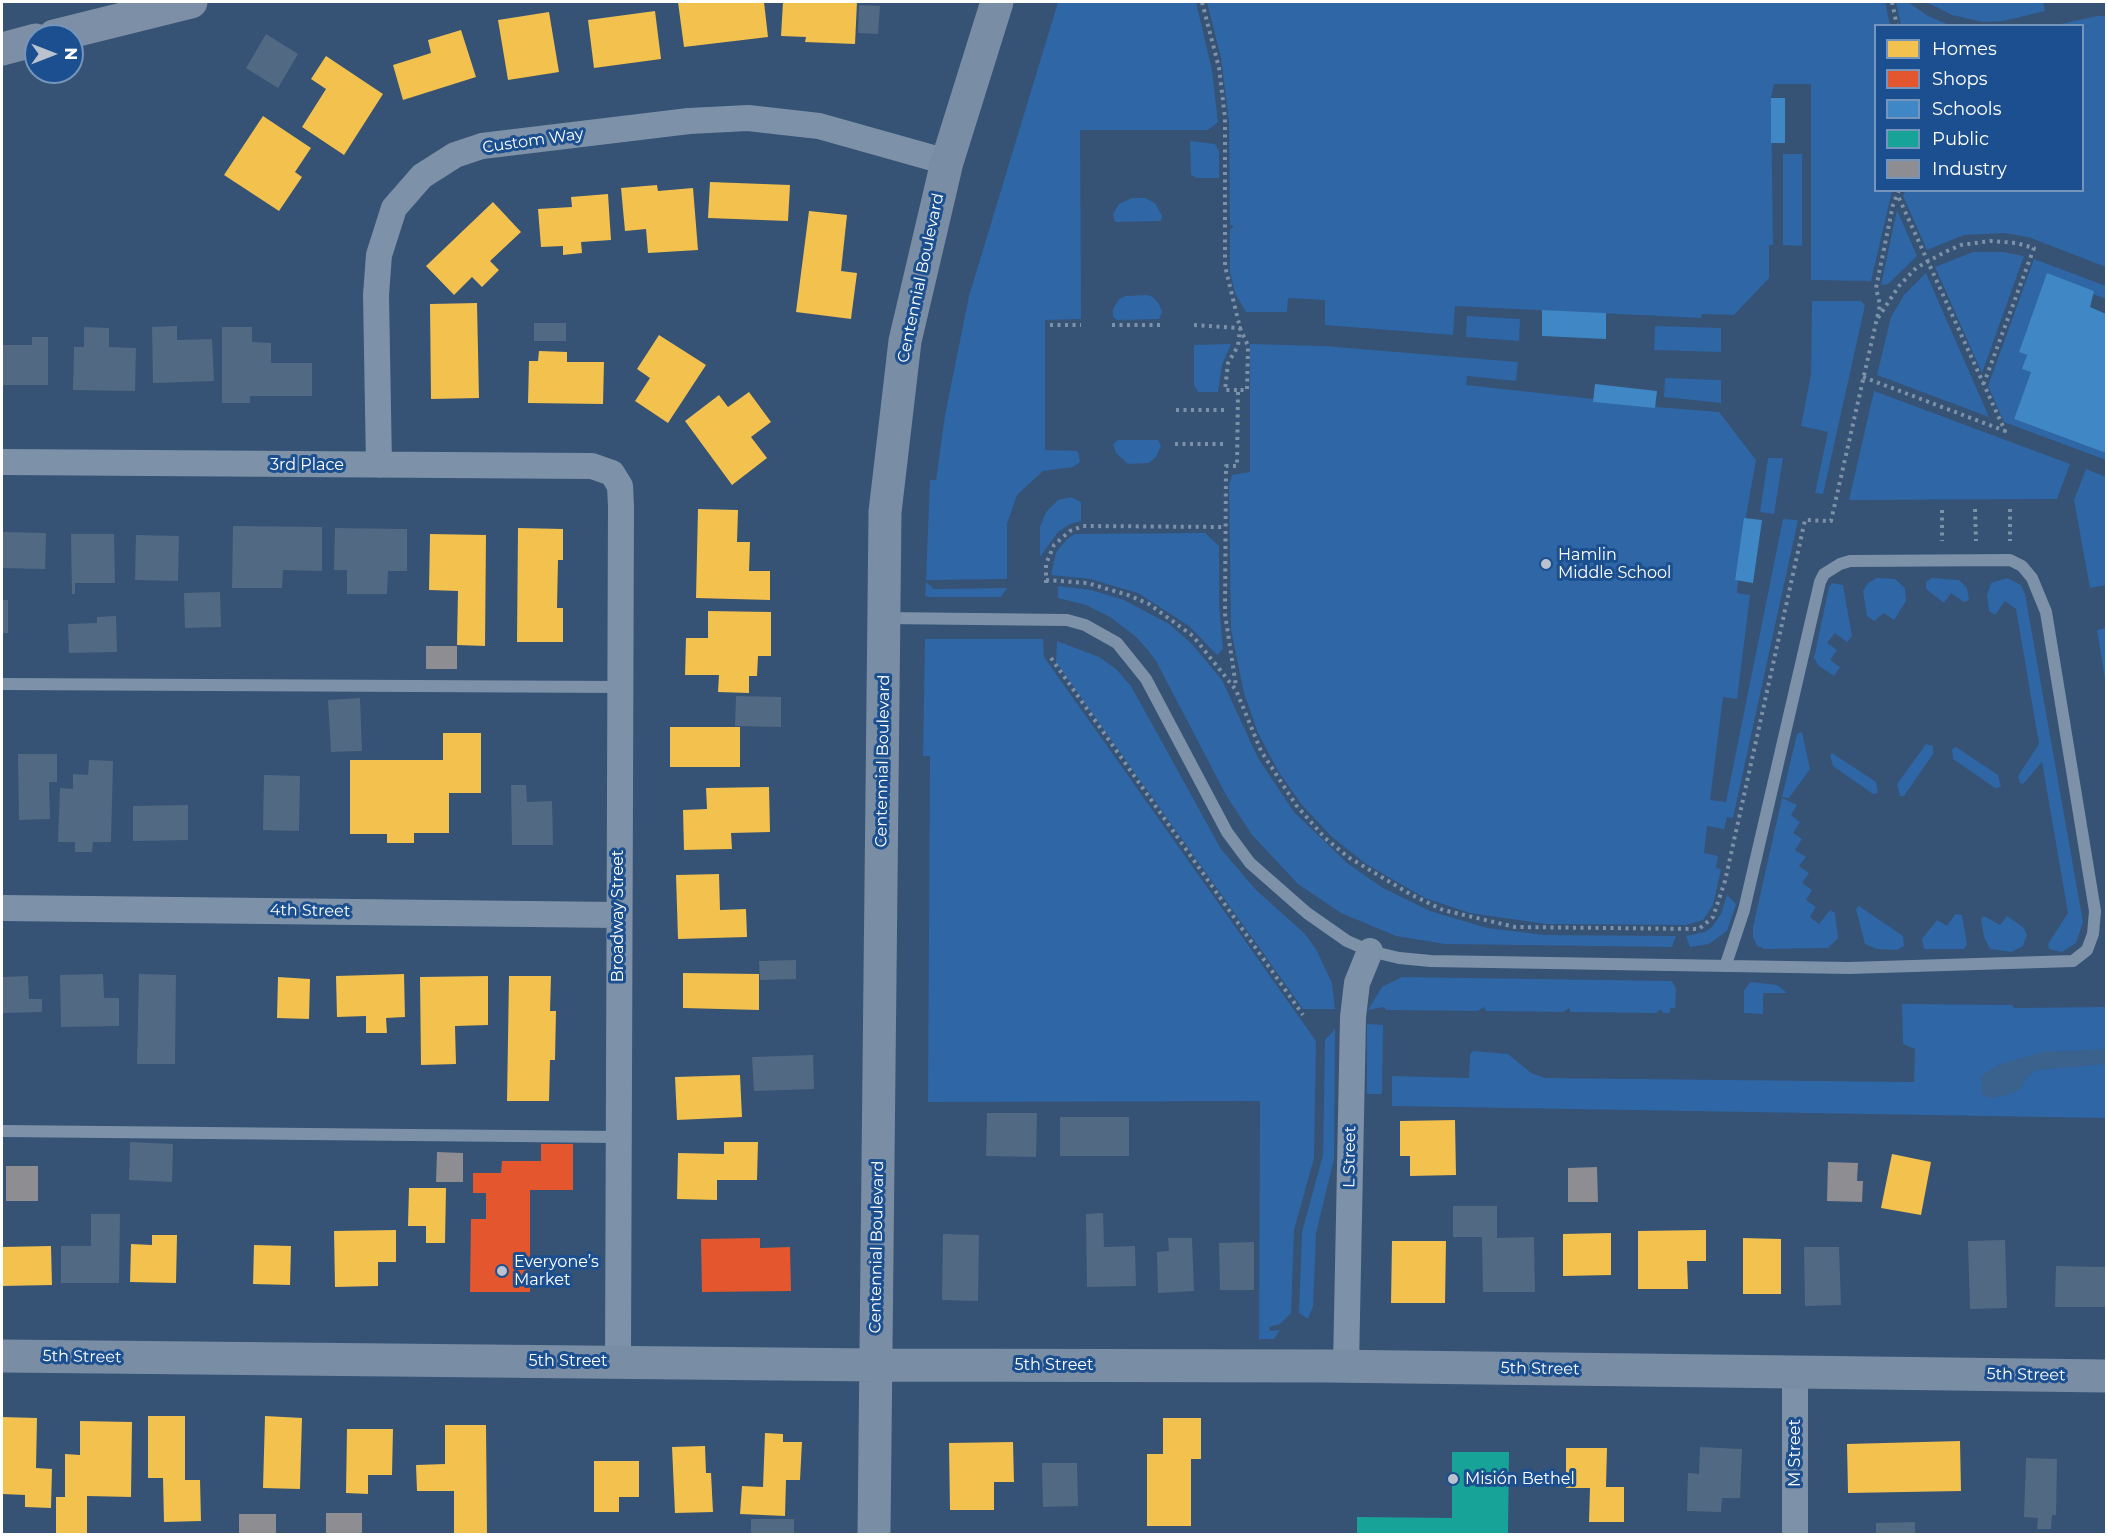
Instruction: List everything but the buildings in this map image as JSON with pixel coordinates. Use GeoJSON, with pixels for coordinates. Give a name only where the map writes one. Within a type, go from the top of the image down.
{"type":"FeatureCollection","features":[{"type":"Feature","properties":{"kind":"main road"},"geometry":{"type":"LineString","coordinates":[[84,29],[191,2]]}},
{"type":"Feature","properties":{"kind":"main road","name":"Centennial Boulevard"},"geometry":{"type":"LineString","coordinates":[[874,1534],[885,512],[905,341],[946,162],[997,2]]}},
{"type":"Feature","properties":{"kind":"main road"},"geometry":{"type":"LineString","coordinates":[[2,49],[24,43]]}},
{"type":"Feature","properties":{"kind":"main road","name":"5th Street"},"geometry":{"type":"LineString","coordinates":[[2,1356],[875,1365],[1346,1366],[2106,1376]]}},
{"type":"Feature","properties":{"kind":"street","name":"Custom Way"},"geometry":{"type":"LineString","coordinates":[[379,465],[376,295],[379,255],[394,208],[422,176],[455,155],[482,146],[689,121],[748,118],[819,126],[946,162]]}},
{"type":"Feature","properties":{"kind":"street","name":"3rd Place"},"geometry":{"type":"LineString","coordinates":[[2,462],[592,466],[612,474]]}},
{"type":"Feature","properties":{"kind":"street","name":"Broadway Street"},"geometry":{"type":"LineString","coordinates":[[612,474],[620,486],[621,506],[618,1361]]}},
{"type":"Feature","properties":{"kind":"street","name":"4th Street"},"geometry":{"type":"LineString","coordinates":[[2,908],[618,915]]}},
{"type":"Feature","properties":{"kind":"street","name":"L Street"},"geometry":{"type":"LineString","coordinates":[[1346,1366],[1353,1017],[1357,983],[1370,951]]}},
{"type":"Feature","properties":{"kind":"street","name":"M Street"},"geometry":{"type":"LineString","coordinates":[[1795,1372],[1795,1534]]}},
{"type":"Feature","properties":{"kind":"lane"},"geometry":{"type":"LineString","coordinates":[[885,618],[1067,620],[1085,625],[1117,643],[1146,679],[1227,832],[1250,863],[1307,913],[1347,941],[1370,951],[1400,958],[1431,961],[1726,964],[1850,968],[1981,966],[2073,961],[2086,950],[2093,934],[2095,911],[2046,612],[2032,578],[2022,566],[2010,560],[1850,561],[1832,569],[1820,582],[1744,910],[1726,964]]}},
{"type":"Feature","properties":{"kind":"lane"},"geometry":{"type":"LineString","coordinates":[[2,684],[621,687]]}},
{"type":"Feature","properties":{"kind":"lane"},"geometry":{"type":"LineString","coordinates":[[2,1131],[617,1137]]}},
{"type":"Feature","properties":{"kind":"path"},"geometry":{"type":"LineString","coordinates":[[1202,2],[1221,87],[1224,118],[1225,266],[1240,328],[1248,346],[1247,390],[1226,390],[1228,363],[1238,346],[1240,328]]}},
{"type":"Feature","properties":{"kind":"path"},"geometry":{"type":"LineString","coordinates":[[1892,2],[1897,24]]}},
{"type":"Feature","properties":{"kind":"path"},"geometry":{"type":"LineString","coordinates":[[1863,377],[2005,431],[1897,195]]}},
{"type":"Feature","properties":{"kind":"path"},"geometry":{"type":"LineString","coordinates":[[1875,324],[1899,286],[1927,261],[1961,245],[1976,242],[2001,241],[2034,248],[1984,384]]}},
{"type":"Feature","properties":{"kind":"path"},"geometry":{"type":"LineString","coordinates":[[1050,325],[1081,325]]}},
{"type":"Feature","properties":{"kind":"path"},"geometry":{"type":"LineString","coordinates":[[1112,325],[1161,325]]}},
{"type":"Feature","properties":{"kind":"path"},"geometry":{"type":"LineString","coordinates":[[1194,325],[1240,328]]}},
{"type":"Feature","properties":{"kind":"path"},"geometry":{"type":"LineString","coordinates":[[1238,390],[1237,466],[1226,466],[1225,614],[1236,690],[1261,751],[1296,805],[1325,838],[1348,857],[1410,894],[1443,910],[1515,927],[1680,930]]}},
{"type":"Feature","properties":{"kind":"path"},"geometry":{"type":"LineString","coordinates":[[1176,410],[1224,410]]}},
{"type":"Feature","properties":{"kind":"path"},"geometry":{"type":"LineString","coordinates":[[1175,444],[1224,444]]}},
{"type":"Feature","properties":{"kind":"path"},"geometry":{"type":"LineString","coordinates":[[1973,560],[1975,509]]}},
{"type":"Feature","properties":{"kind":"path"},"geometry":{"type":"LineString","coordinates":[[2010,509],[2010,560]]}},
{"type":"Feature","properties":{"kind":"path"},"geometry":{"type":"LineString","coordinates":[[1942,510],[1942,560]]}},
{"type":"Feature","properties":{"kind":"path"},"geometry":{"type":"LineString","coordinates":[[1226,527],[1083,526],[1070,531],[1054,545],[1046,564],[1046,581],[1088,583],[1149,604],[1193,636],[1236,690]]}},
{"type":"Feature","properties":{"kind":"path"},"geometry":{"type":"LineString","coordinates":[[1050,658],[1303,1015]]}},
{"type":"Feature","properties":{"kind":"shaded area"},"geometry":{"type":"Polygon","coordinates":[[[1058,2],[1196,2],[1212,70],[1218,122],[1208,130],[1080,130],[1081,319],[1045,320],[1045,450],[1078,451],[1080,462],[1073,467],[1043,471],[1017,495],[1007,524],[1007,579],[926,580],[930,480],[936,480],[945,415],[969,296],[1058,2]]]}},
{"type":"Feature","properties":{"kind":"shaded area"},"geometry":{"type":"Polygon","coordinates":[[[1207,2],[1885,2],[1890,24],[1874,24],[1874,192],[1892,192],[1871,281],[1811,280],[1811,84],[1774,84],[1771,98],[1773,245],[1769,245],[1769,278],[1734,315],[1702,314],[1701,318],[1455,306],[1453,335],[1325,325],[1325,300],[1288,298],[1287,312],[1246,312],[1235,293],[1230,272],[1230,230],[1234,226],[1230,225],[1229,122],[1221,58],[1207,2]]]}},
{"type":"Feature","properties":{"kind":"shaded area"},"geometry":{"type":"Polygon","coordinates":[[[1896,2],[1908,2],[1928,16],[1947,24],[1901,24],[1896,2]]]}},
{"type":"Feature","properties":{"kind":"shaded area"},"geometry":{"type":"Polygon","coordinates":[[[1926,2],[2043,2],[2045,11],[2003,21],[1983,22],[1952,15],[1926,2]]]}},
{"type":"Feature","properties":{"kind":"shaded area"},"geometry":{"type":"Polygon","coordinates":[[[2106,16],[2106,267],[2028,237],[2004,233],[1964,235],[1927,250],[1903,196],[1905,192],[2084,192],[2084,24],[2061,24],[2106,16]]]}},
{"type":"Feature","properties":{"kind":"shaded area"},"geometry":{"type":"Polygon","coordinates":[[[1190,141],[1215,144],[1219,151],[1219,178],[1197,178],[1191,175],[1190,141]]]}},
{"type":"Feature","properties":{"kind":"shaded area"},"geometry":{"type":"Polygon","coordinates":[[[1783,154],[1802,154],[1802,246],[1783,245],[1783,154]]]}},
{"type":"Feature","properties":{"kind":"shaded area"},"geometry":{"type":"Polygon","coordinates":[[[1132,198],[1145,198],[1155,203],[1162,216],[1161,221],[1115,222],[1113,214],[1119,204],[1132,198]]]}},
{"type":"Feature","properties":{"kind":"shaded area"},"geometry":{"type":"Polygon","coordinates":[[[1897,210],[1917,256],[1888,284],[1881,285],[1897,210]]]}},
{"type":"Feature","properties":{"kind":"shaded area"},"geometry":{"type":"Polygon","coordinates":[[[1973,252],[2003,252],[2024,256],[1982,373],[1935,267],[1973,252]]]}},
{"type":"Feature","properties":{"kind":"shaded area"},"geometry":{"type":"Polygon","coordinates":[[[2034,259],[2106,286],[2106,299],[2093,294],[2094,291],[2047,274],[2019,352],[2027,355],[2023,369],[2031,372],[2014,419],[2106,453],[2106,460],[2004,422],[1988,386],[2034,259]]]}},
{"type":"Feature","properties":{"kind":"shaded area"},"geometry":{"type":"Polygon","coordinates":[[[1926,273],[1989,417],[1877,375],[1891,317],[1904,295],[1926,273]]]}},
{"type":"Feature","properties":{"kind":"shaded area"},"geometry":{"type":"Polygon","coordinates":[[[1126,296],[1153,297],[1159,304],[1162,312],[1159,319],[1117,320],[1113,317],[1113,309],[1119,299],[1126,296]]]}},
{"type":"Feature","properties":{"kind":"shaded area"},"geometry":{"type":"Polygon","coordinates":[[[1812,301],[1861,301],[1865,305],[1823,494],[1815,493],[1828,432],[1801,426],[1811,374],[1812,301]]]}},
{"type":"Feature","properties":{"kind":"shaded area"},"geometry":{"type":"Polygon","coordinates":[[[1467,316],[1520,319],[1519,341],[1466,337],[1467,316]]]}},
{"type":"Feature","properties":{"kind":"shaded area"},"geometry":{"type":"Polygon","coordinates":[[[1655,326],[1721,328],[1721,352],[1654,350],[1655,326]]]}},
{"type":"Feature","properties":{"kind":"shaded area"},"geometry":{"type":"Polygon","coordinates":[[[1231,344],[1222,365],[1218,392],[1198,392],[1194,385],[1194,345],[1231,344]]]}},
{"type":"Feature","properties":{"kind":"shaded area"},"geometry":{"type":"Polygon","coordinates":[[[1250,344],[1324,346],[1518,362],[1516,381],[1467,376],[1466,385],[1594,399],[1594,402],[1719,412],[1756,460],[1735,579],[1738,580],[1737,593],[1750,595],[1737,699],[1723,697],[1710,800],[1726,802],[1783,519],[1798,520],[1733,818],[1727,817],[1724,829],[1707,826],[1704,853],[1718,856],[1716,868],[1721,869],[1713,905],[1703,920],[1686,925],[1546,924],[1470,913],[1425,898],[1366,864],[1331,836],[1302,805],[1278,771],[1258,733],[1244,693],[1231,630],[1229,485],[1232,475],[1250,472],[1250,344]]]}},
{"type":"Feature","properties":{"kind":"shaded area"},"geometry":{"type":"Polygon","coordinates":[[[1665,378],[1721,380],[1721,403],[1664,397],[1665,378]]]}},
{"type":"Feature","properties":{"kind":"shaded area"},"geometry":{"type":"Polygon","coordinates":[[[1874,391],[2070,464],[2057,499],[1849,500],[1874,391]]]}},
{"type":"Feature","properties":{"kind":"shaded area"},"geometry":{"type":"Polygon","coordinates":[[[1118,440],[1158,440],[1161,446],[1156,457],[1149,463],[1128,464],[1116,453],[1113,444],[1118,440]]]}},
{"type":"Feature","properties":{"kind":"shaded area"},"geometry":{"type":"Polygon","coordinates":[[[1768,458],[1783,458],[1774,514],[1760,512],[1768,458]]]}},
{"type":"Feature","properties":{"kind":"shaded area"},"geometry":{"type":"Polygon","coordinates":[[[2086,469],[2106,477],[2106,585],[2090,588],[2074,500],[2086,469]]]}},
{"type":"Feature","properties":{"kind":"shaded area"},"geometry":{"type":"Polygon","coordinates":[[[1071,497],[1081,502],[1081,521],[1070,524],[1058,532],[1040,557],[1040,527],[1046,512],[1058,500],[1071,497]]]}},
{"type":"Feature","properties":{"kind":"shaded area"},"geometry":{"type":"Polygon","coordinates":[[[1205,533],[1219,546],[1219,604],[1223,649],[1217,655],[1189,626],[1138,593],[1090,579],[1051,575],[1056,552],[1067,539],[1075,534],[1205,533]]]}},
{"type":"Feature","properties":{"kind":"shaded area"},"geometry":{"type":"Polygon","coordinates":[[[1877,578],[1895,579],[1905,588],[1906,601],[1894,620],[1884,613],[1874,621],[1867,616],[1863,591],[1868,583],[1877,578]]]}},
{"type":"Feature","properties":{"kind":"shaded area"},"geometry":{"type":"Polygon","coordinates":[[[1932,578],[1959,580],[1967,588],[1969,600],[1964,602],[1951,593],[1944,603],[1926,589],[1926,582],[1932,578]]]}},
{"type":"Feature","properties":{"kind":"shaded area"},"geometry":{"type":"Polygon","coordinates":[[[2007,578],[2021,585],[2025,594],[2083,922],[2076,943],[2062,952],[2049,949],[2048,944],[2068,913],[2042,762],[2023,784],[2020,783],[2018,776],[2039,744],[2016,609],[2005,601],[1995,615],[1989,611],[1987,595],[1991,583],[2007,578]]]}},
{"type":"Feature","properties":{"kind":"shaded area"},"geometry":{"type":"Polygon","coordinates":[[[926,582],[934,589],[1007,588],[1001,597],[930,597],[925,596],[926,582]]]}},
{"type":"Feature","properties":{"kind":"shaded area"},"geometry":{"type":"Polygon","coordinates":[[[1832,583],[1843,585],[1852,636],[1847,642],[1835,633],[1827,643],[1837,650],[1830,660],[1840,667],[1834,676],[1819,666],[1814,658],[1829,587],[1832,583]]]}},
{"type":"Feature","properties":{"kind":"shaded area"},"geometry":{"type":"Polygon","coordinates":[[[1058,586],[1091,590],[1124,600],[1169,624],[1191,643],[1222,680],[1258,758],[1294,812],[1347,863],[1383,888],[1430,911],[1487,928],[1545,935],[1676,936],[1672,947],[1445,944],[1396,936],[1341,913],[1298,884],[1252,835],[1226,795],[1156,661],[1147,649],[1135,636],[1110,617],[1086,605],[1058,598],[1058,586]]]}},
{"type":"Feature","properties":{"kind":"shaded area"},"geometry":{"type":"Polygon","coordinates":[[[2106,628],[2106,685],[2097,630],[2106,628]]]}},
{"type":"Feature","properties":{"kind":"shaded area"},"geometry":{"type":"Polygon","coordinates":[[[925,639],[1043,639],[1044,657],[1316,1041],[1314,1158],[1294,1230],[1291,1313],[1280,1324],[1269,1327],[1270,1331],[1280,1330],[1274,1339],[1259,1339],[1260,1101],[928,1102],[930,756],[923,756],[925,639]]]}},
{"type":"Feature","properties":{"kind":"shaded area"},"geometry":{"type":"Polygon","coordinates":[[[1057,641],[1099,657],[1116,669],[1131,686],[1221,849],[1255,889],[1304,933],[1316,949],[1332,983],[1335,1009],[1303,1009],[1056,662],[1057,641]]]}},
{"type":"Feature","properties":{"kind":"shaded area"},"geometry":{"type":"Polygon","coordinates":[[[1802,732],[1810,769],[1789,798],[1782,797],[1797,734],[1802,732]]]}},
{"type":"Feature","properties":{"kind":"shaded area"},"geometry":{"type":"Polygon","coordinates":[[[1926,744],[1933,746],[1933,754],[1904,796],[1900,796],[1897,784],[1926,744]]]}},
{"type":"Feature","properties":{"kind":"shaded area"},"geometry":{"type":"Polygon","coordinates":[[[1956,747],[1998,775],[2001,787],[1995,788],[1953,759],[1952,749],[1956,747]]]}},
{"type":"Feature","properties":{"kind":"shaded area"},"geometry":{"type":"Polygon","coordinates":[[[1832,753],[1876,782],[1878,793],[1873,794],[1833,766],[1830,756],[1832,753]]]}},
{"type":"Feature","properties":{"kind":"shaded area"},"geometry":{"type":"Polygon","coordinates":[[[1782,798],[1797,805],[1791,815],[1800,822],[1793,833],[1802,839],[1795,850],[1806,857],[1799,866],[1809,873],[1802,883],[1812,890],[1806,900],[1816,907],[1810,917],[1819,924],[1830,910],[1835,913],[1838,938],[1828,948],[1765,949],[1757,946],[1753,937],[1753,927],[1782,798]]]}},
{"type":"Feature","properties":{"kind":"shaded area"},"geometry":{"type":"Polygon","coordinates":[[[1727,895],[1736,904],[1727,931],[1709,944],[1690,947],[1686,936],[1705,932],[1712,927],[1721,914],[1727,895]]]}},
{"type":"Feature","properties":{"kind":"shaded area"},"geometry":{"type":"Polygon","coordinates":[[[1859,906],[1903,936],[1904,946],[1897,950],[1877,949],[1865,944],[1856,909],[1859,906]]]}},
{"type":"Feature","properties":{"kind":"shaded area"},"geometry":{"type":"Polygon","coordinates":[[[1955,914],[1962,915],[1967,944],[1964,949],[1924,949],[1922,939],[1937,920],[1947,926],[1955,914]]]}},
{"type":"Feature","properties":{"kind":"shaded area"},"geometry":{"type":"Polygon","coordinates":[[[1984,916],[2000,925],[2007,916],[2024,928],[2027,935],[2023,946],[2012,952],[1990,949],[1984,937],[1981,919],[1984,916]]]}},
{"type":"Feature","properties":{"kind":"shaded area"},"geometry":{"type":"Polygon","coordinates":[[[1402,977],[1672,981],[1676,989],[1675,1008],[1670,1008],[1670,1013],[1663,1013],[1661,1009],[1656,1013],[1571,1012],[1569,1008],[1563,1012],[1486,1011],[1484,1007],[1478,1011],[1386,1010],[1384,1007],[1368,1010],[1382,987],[1402,977]]]}},
{"type":"Feature","properties":{"kind":"shaded area"},"geometry":{"type":"Polygon","coordinates":[[[1751,982],[1777,985],[1787,993],[1763,993],[1763,1014],[1744,1013],[1744,990],[1751,982]]]}},
{"type":"Feature","properties":{"kind":"shaded area"},"geometry":{"type":"Polygon","coordinates":[[[1902,1004],[2012,1005],[2014,1008],[2106,1007],[2106,1118],[1392,1106],[1392,1076],[1469,1078],[1470,1055],[1473,1051],[1508,1054],[1531,1073],[1545,1078],[1914,1082],[1915,1049],[1903,1044],[1902,1004]]]}},
{"type":"Feature","properties":{"kind":"shaded area"},"geometry":{"type":"Polygon","coordinates":[[[1367,1024],[1383,1025],[1382,1094],[1367,1094],[1367,1024]]]}},
{"type":"Feature","properties":{"kind":"shaded area"},"geometry":{"type":"Polygon","coordinates":[[[1335,1029],[1334,1159],[1316,1233],[1313,1306],[1308,1319],[1299,1313],[1302,1232],[1323,1155],[1325,1040],[1335,1029]]]}},
{"type":"Feature","properties":{"kind":"shaded area"},"geometry":{"type":"Polygon","coordinates":[[[2106,1049],[2106,1064],[2037,1070],[2026,1078],[2021,1088],[2011,1094],[1992,1098],[1982,1094],[1981,1076],[1998,1065],[2042,1052],[2106,1049]]]}},
{"type":"Feature","properties":{"kind":"place","name":"Hamlin Middle School"},"geometry":{"type":"Point","coordinates":[1546,564]}},
{"type":"Feature","properties":{"kind":"place","name":"Everyone’s Market"},"geometry":{"type":"Point","coordinates":[502,1271]}},
{"type":"Feature","properties":{"kind":"place","name":"Misión Bethel"},"geometry":{"type":"Point","coordinates":[1453,1479]}}]}
